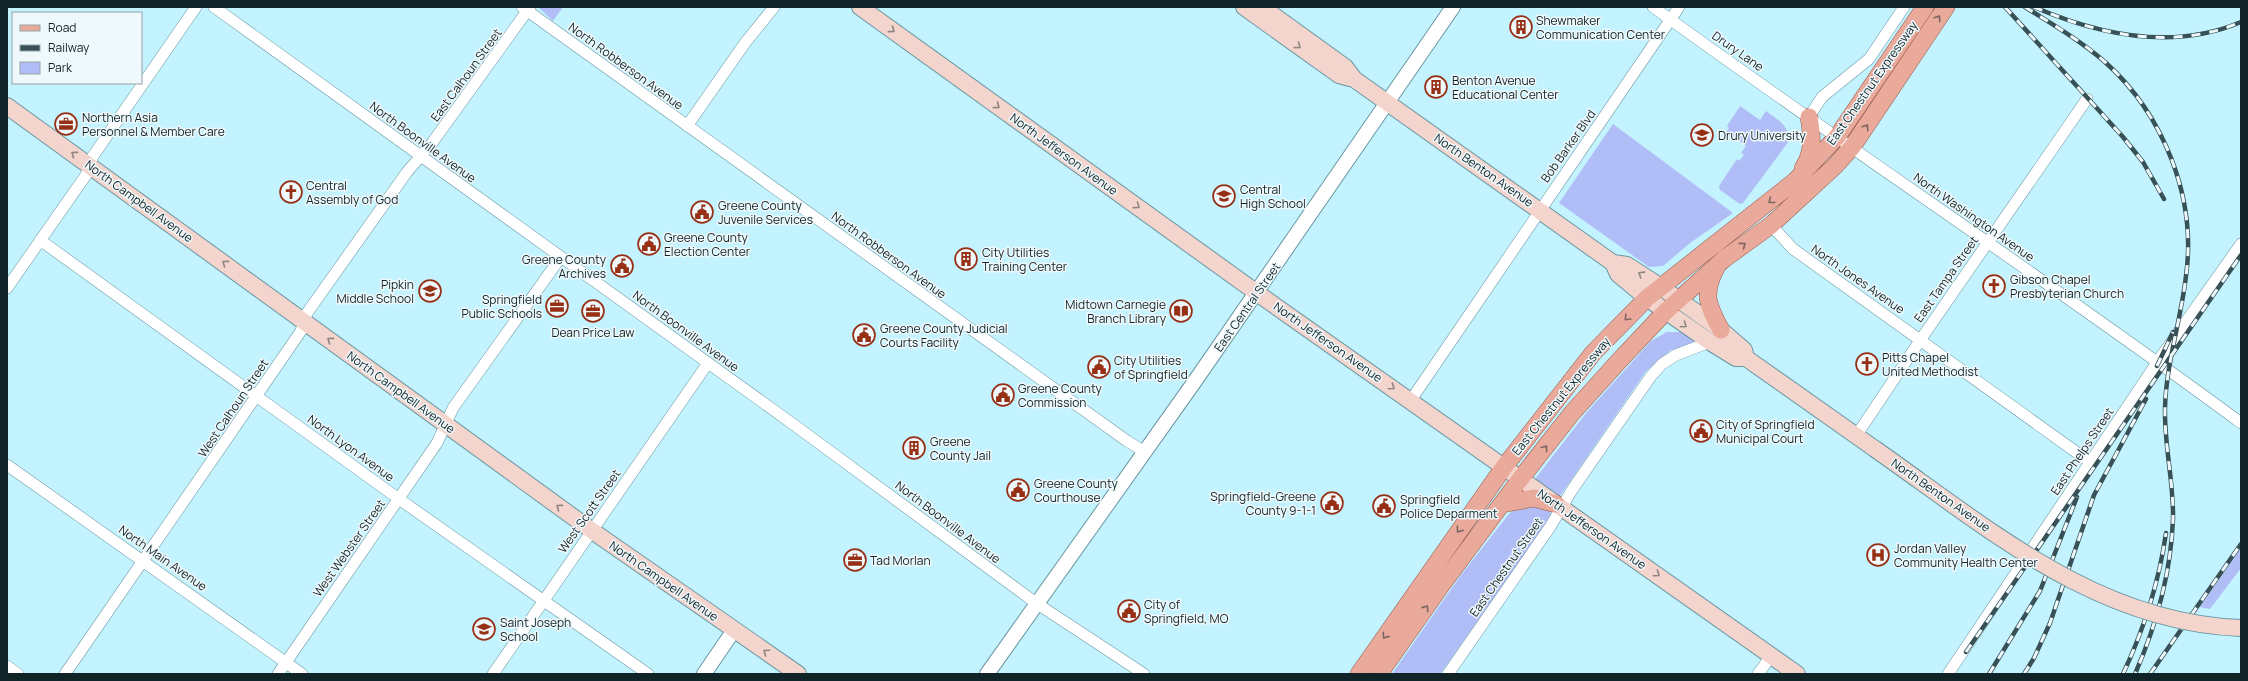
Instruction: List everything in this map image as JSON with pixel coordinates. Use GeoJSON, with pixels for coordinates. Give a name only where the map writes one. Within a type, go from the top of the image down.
{"type":"FeatureCollection","features":[{"type":"Feature","properties":{"kind":"main road","name":"North Jefferson Avenue"},"geometry":{"type":"LineString","coordinates":[[860,7],[1257,293],[1411,400],[1797,674]]}},
{"type":"Feature","properties":{"kind":"main road","name":"North Benton Avenue"},"geometry":{"type":"LineString","coordinates":[[1244,7],[1339,75],[1354,79]]}},
{"type":"Feature","properties":{"kind":"main road","name":"North Benton Avenue"},"geometry":{"type":"LineString","coordinates":[[1262,7],[1345,67],[1354,79],[1540,209],[1613,263],[1627,265],[1661,287],[1721,330],[1744,350],[1746,358]]}},
{"type":"Feature","properties":{"kind":"main road","name":"East Chestnut Expressway"},"geometry":{"type":"LineString","coordinates":[[1359,674],[1504,467],[1593,353],[1647,298],[1795,181],[1836,136],[1925,7]]}},
{"type":"Feature","properties":{"kind":"main road","name":"East Chestnut Expressway"},"geometry":{"type":"LineString","coordinates":[[1379,674],[1440,587],[1521,478],[1572,413],[1665,312],[1718,264],[1771,224],[1835,166],[1852,147],[1946,7]]}},
{"type":"Feature","properties":{"kind":"main road","name":"North Campbell Avenue"},"geometry":{"type":"LineString","coordinates":[[7,106],[591,530],[798,674]]}},
{"type":"Feature","properties":{"kind":"main road"},"geometry":{"type":"LineString","coordinates":[[1795,181],[1808,161],[1812,137],[1809,117]]}},
{"type":"Feature","properties":{"kind":"main road","name":"North Benton Avenue"},"geometry":{"type":"LineString","coordinates":[[1613,263],[1618,274],[1665,312],[1736,358],[1746,358],[2035,562],[2074,583],[2111,599],[2157,614],[2192,623],[2241,628]]}},
{"type":"Feature","properties":{"kind":"main road"},"geometry":{"type":"LineString","coordinates":[[1718,264],[1711,278],[1707,298],[1710,310],[1721,330]]}},
{"type":"Feature","properties":{"kind":"main road"},"geometry":{"type":"LineString","coordinates":[[1502,504],[1534,498],[1559,506]]}},
{"type":"Feature","properties":{"kind":"street"},"geometry":{"type":"LineString","coordinates":[[7,288],[86,175],[93,156],[196,7]]}},
{"type":"Feature","properties":{"kind":"street","name":"North Boonville Avenue"},"geometry":{"type":"LineString","coordinates":[[214,7],[708,363],[1036,603],[1144,674]]}},
{"type":"Feature","properties":{"kind":"street"},"geometry":{"type":"LineString","coordinates":[[687,126],[745,44],[774,7]]}},
{"type":"Feature","properties":{"kind":"street","name":"East Central Street"},"geometry":{"type":"LineString","coordinates":[[987,674],[1257,293],[1453,7]]}},
{"type":"Feature","properties":{"kind":"street","name":"Drury Lane"},"geometry":{"type":"LineString","coordinates":[[1653,7],[1809,117]]}},
{"type":"Feature","properties":{"kind":"street","name":"Bob Barker Blvd"},"geometry":{"type":"LineString","coordinates":[[1411,400],[1679,7]]}},
{"type":"Feature","properties":{"kind":"street"},"geometry":{"type":"LineString","coordinates":[[1809,117],[1822,97],[1869,58],[1904,7]]}},
{"type":"Feature","properties":{"kind":"street","name":"East Calhoun Street"},"geometry":{"type":"LineString","coordinates":[[420,156],[432,143],[527,8]]}},
{"type":"Feature","properties":{"kind":"street","name":"North Robberson Avenue"},"geometry":{"type":"LineString","coordinates":[[527,8],[687,126],[1127,442],[1145,452]]}},
{"type":"Feature","properties":{"kind":"street","name":"East Tampa Street"},"geometry":{"type":"LineString","coordinates":[[1856,436],[1987,243],[2088,99]]}},
{"type":"Feature","properties":{"kind":"street","name":"North Washington Avenue"},"geometry":{"type":"LineString","coordinates":[[1809,117],[2158,362],[2241,423]]}},
{"type":"Feature","properties":{"kind":"street","name":"West Calhoun Street"},"geometry":{"type":"LineString","coordinates":[[65,674],[301,331],[307,313],[407,172],[420,156]]}},
{"type":"Feature","properties":{"kind":"street","name":"North Jones Avenue"},"geometry":{"type":"LineString","coordinates":[[1771,224],[1793,249],[1921,339],[2090,462]]}},
{"type":"Feature","properties":{"kind":"street","name":"North Lyon Avenue"},"geometry":{"type":"LineString","coordinates":[[40,240],[399,499],[648,674]]}},
{"type":"Feature","properties":{"kind":"street","name":"East Phelps Street"},"geometry":{"type":"LineString","coordinates":[[1948,674],[2158,362],[2241,244]]}},
{"type":"Feature","properties":{"kind":"street","name":"West Webster Street"},"geometry":{"type":"LineString","coordinates":[[278,674],[437,443],[453,408],[561,257]]}},
{"type":"Feature","properties":{"kind":"street","name":"East Chestnut Street"},"geometry":{"type":"LineString","coordinates":[[1448,674],[1559,506],[1572,490],[1651,376],[1669,359],[1684,351],[1710,342]]}},
{"type":"Feature","properties":{"kind":"street","name":"West Scott Street"},"geometry":{"type":"LineString","coordinates":[[493,674],[591,530],[708,363]]}},
{"type":"Feature","properties":{"kind":"street","name":"North Main Avenue"},"geometry":{"type":"LineString","coordinates":[[7,464],[144,560],[302,674]]}},
{"type":"Feature","properties":{"kind":"street"},"geometry":{"type":"LineString","coordinates":[[704,674],[734,630]]}},
{"type":"Feature","properties":{"kind":"street"},"geometry":{"type":"LineString","coordinates":[[1758,674],[1771,656]]}},
{"type":"Feature","properties":{"kind":"street"},"geometry":{"type":"LineString","coordinates":[[7,666],[18,674]]}},
{"type":"Feature","properties":{"kind":"green space"},"geometry":{"type":"Polygon","coordinates":[[[538,7],[563,7],[553,21],[538,7]]]}},
{"type":"Feature","properties":{"kind":"green space"},"geometry":{"type":"Polygon","coordinates":[[[1740,106],[1760,120],[1766,111],[1779,120],[1789,135],[1789,141],[1743,203],[1740,204],[1720,190],[1719,186],[1737,159],[1739,161],[1744,155],[1741,153],[1746,146],[1726,132],[1729,128],[1727,126],[1740,106]]]}},
{"type":"Feature","properties":{"kind":"green space"},"geometry":{"type":"Polygon","coordinates":[[[1613,124],[1733,213],[1690,243],[1663,266],[1649,267],[1559,203],[1613,124]]]}},
{"type":"Feature","properties":{"kind":"green space"},"geometry":{"type":"Polygon","coordinates":[[[1667,332],[1681,332],[1697,339],[1695,346],[1671,350],[1646,371],[1560,496],[1535,479],[1587,412],[1651,341],[1667,332]]]}},
{"type":"Feature","properties":{"kind":"green space"},"geometry":{"type":"Polygon","coordinates":[[[1530,505],[1549,510],[1552,516],[1440,674],[1392,674],[1461,575],[1509,514],[1515,509],[1530,505]]]}},
{"type":"Feature","properties":{"kind":"green space"},"geometry":{"type":"Polygon","coordinates":[[[2241,548],[2241,568],[2210,609],[2200,607],[2241,548]]]}},
{"type":"Feature","properties":{"kind":"railway"},"geometry":{"type":"LineString","coordinates":[[2005,7],[2123,137],[2143,162],[2164,199]]}},
{"type":"Feature","properties":{"kind":"railway"},"geometry":{"type":"LineString","coordinates":[[2025,7],[2056,26],[2096,54],[2126,83],[2144,106],[2159,132],[2171,159],[2180,187],[2186,217],[2188,246],[2186,276],[2168,375],[2165,408],[2166,436],[2173,505],[2172,539],[2166,579],[2156,618],[2135,674]]}},
{"type":"Feature","properties":{"kind":"railway"},"geometry":{"type":"LineString","coordinates":[[2034,7],[2084,25],[2110,32],[2136,36],[2189,36],[2215,31],[2241,22]]}},
{"type":"Feature","properties":{"kind":"railway"},"geometry":{"type":"LineString","coordinates":[[1966,652],[2241,255]]}},
{"type":"Feature","properties":{"kind":"railway"},"geometry":{"type":"LineString","coordinates":[[2157,366],[2173,332]]}},
{"type":"Feature","properties":{"kind":"railway"},"geometry":{"type":"LineString","coordinates":[[2024,674],[2034,658],[2050,623],[2094,495],[2146,399]]}},
{"type":"Feature","properties":{"kind":"railway"},"geometry":{"type":"LineString","coordinates":[[1989,674],[2040,591],[2077,497]]}},
{"type":"Feature","properties":{"kind":"railway"},"geometry":{"type":"LineString","coordinates":[[2123,674],[2138,640],[2150,605],[2166,533]]}},
{"type":"Feature","properties":{"kind":"railway"},"geometry":{"type":"LineString","coordinates":[[2150,674],[2241,544]]}},
{"type":"Feature","properties":{"kind":"place","name":"Shewmaker Communication Center"},"geometry":{"type":"Point","coordinates":[1521,27]}},
{"type":"Feature","properties":{"kind":"place","name":"Benton Avenue Educational Center"},"geometry":{"type":"Point","coordinates":[1436,87]}},
{"type":"Feature","properties":{"kind":"place","name":"Northern Asia Personnel & Member Care"},"geometry":{"type":"Point","coordinates":[66,124]}},
{"type":"Feature","properties":{"kind":"place","name":"Drury University"},"geometry":{"type":"Point","coordinates":[1702,135]}},
{"type":"Feature","properties":{"kind":"place","name":"Central Assembly of God"},"geometry":{"type":"Point","coordinates":[291,192]}},
{"type":"Feature","properties":{"kind":"place","name":"Central High School"},"geometry":{"type":"Point","coordinates":[1224,196]}},
{"type":"Feature","properties":{"kind":"place","name":"Greene County Juvenile Services"},"geometry":{"type":"Point","coordinates":[702,212]}},
{"type":"Feature","properties":{"kind":"place","name":"Greene County Election Center"},"geometry":{"type":"Point","coordinates":[649,244]}},
{"type":"Feature","properties":{"kind":"place","name":"City Utilities Training Center"},"geometry":{"type":"Point","coordinates":[966,259]}},
{"type":"Feature","properties":{"kind":"place","name":"Greene County Archives"},"geometry":{"type":"Point","coordinates":[622,266]}},
{"type":"Feature","properties":{"kind":"place","name":"Gibson Chapel Presbyterian Church"},"geometry":{"type":"Point","coordinates":[1994,286]}},
{"type":"Feature","properties":{"kind":"place","name":"Pipkin Middle School"},"geometry":{"type":"Point","coordinates":[430,291]}},
{"type":"Feature","properties":{"kind":"place","name":"Springfield Public Schools"},"geometry":{"type":"Point","coordinates":[557,306]}},
{"type":"Feature","properties":{"kind":"place","name":"Dean Price Law"},"geometry":{"type":"Point","coordinates":[593,311]}},
{"type":"Feature","properties":{"kind":"place","name":"Midtown Carnegie Branch Library"},"geometry":{"type":"Point","coordinates":[1181,311]}},
{"type":"Feature","properties":{"kind":"place","name":"Greene County Judicial Courts Facility"},"geometry":{"type":"Point","coordinates":[864,335]}},
{"type":"Feature","properties":{"kind":"place","name":"Pitts Chapel United Methodist"},"geometry":{"type":"Point","coordinates":[1867,364]}},
{"type":"Feature","properties":{"kind":"place","name":"City Utilities of Springfield"},"geometry":{"type":"Point","coordinates":[1099,367]}},
{"type":"Feature","properties":{"kind":"place","name":"Greene County Commission"},"geometry":{"type":"Point","coordinates":[1003,395]}},
{"type":"Feature","properties":{"kind":"place","name":"City of Springfield Municipal Court"},"geometry":{"type":"Point","coordinates":[1701,431]}},
{"type":"Feature","properties":{"kind":"place","name":"Greene County Jail"},"geometry":{"type":"Point","coordinates":[914,448]}},
{"type":"Feature","properties":{"kind":"place","name":"Greene County Courthouse"},"geometry":{"type":"Point","coordinates":[1018,490]}},
{"type":"Feature","properties":{"kind":"place","name":"Springfield-Greene County 9-1-1"},"geometry":{"type":"Point","coordinates":[1332,503]}},
{"type":"Feature","properties":{"kind":"place","name":"Springfield Police Deparment"},"geometry":{"type":"Point","coordinates":[1384,506]}},
{"type":"Feature","properties":{"kind":"place","name":"Jordan Valley Community Health Center"},"geometry":{"type":"Point","coordinates":[1878,555]}},
{"type":"Feature","properties":{"kind":"place","name":"Tad Morlan"},"geometry":{"type":"Point","coordinates":[855,560]}},
{"type":"Feature","properties":{"kind":"place","name":"City of Springfield, MO"},"geometry":{"type":"Point","coordinates":[1129,611]}},
{"type":"Feature","properties":{"kind":"place","name":"Saint Joseph School"},"geometry":{"type":"Point","coordinates":[484,629]}}]}
